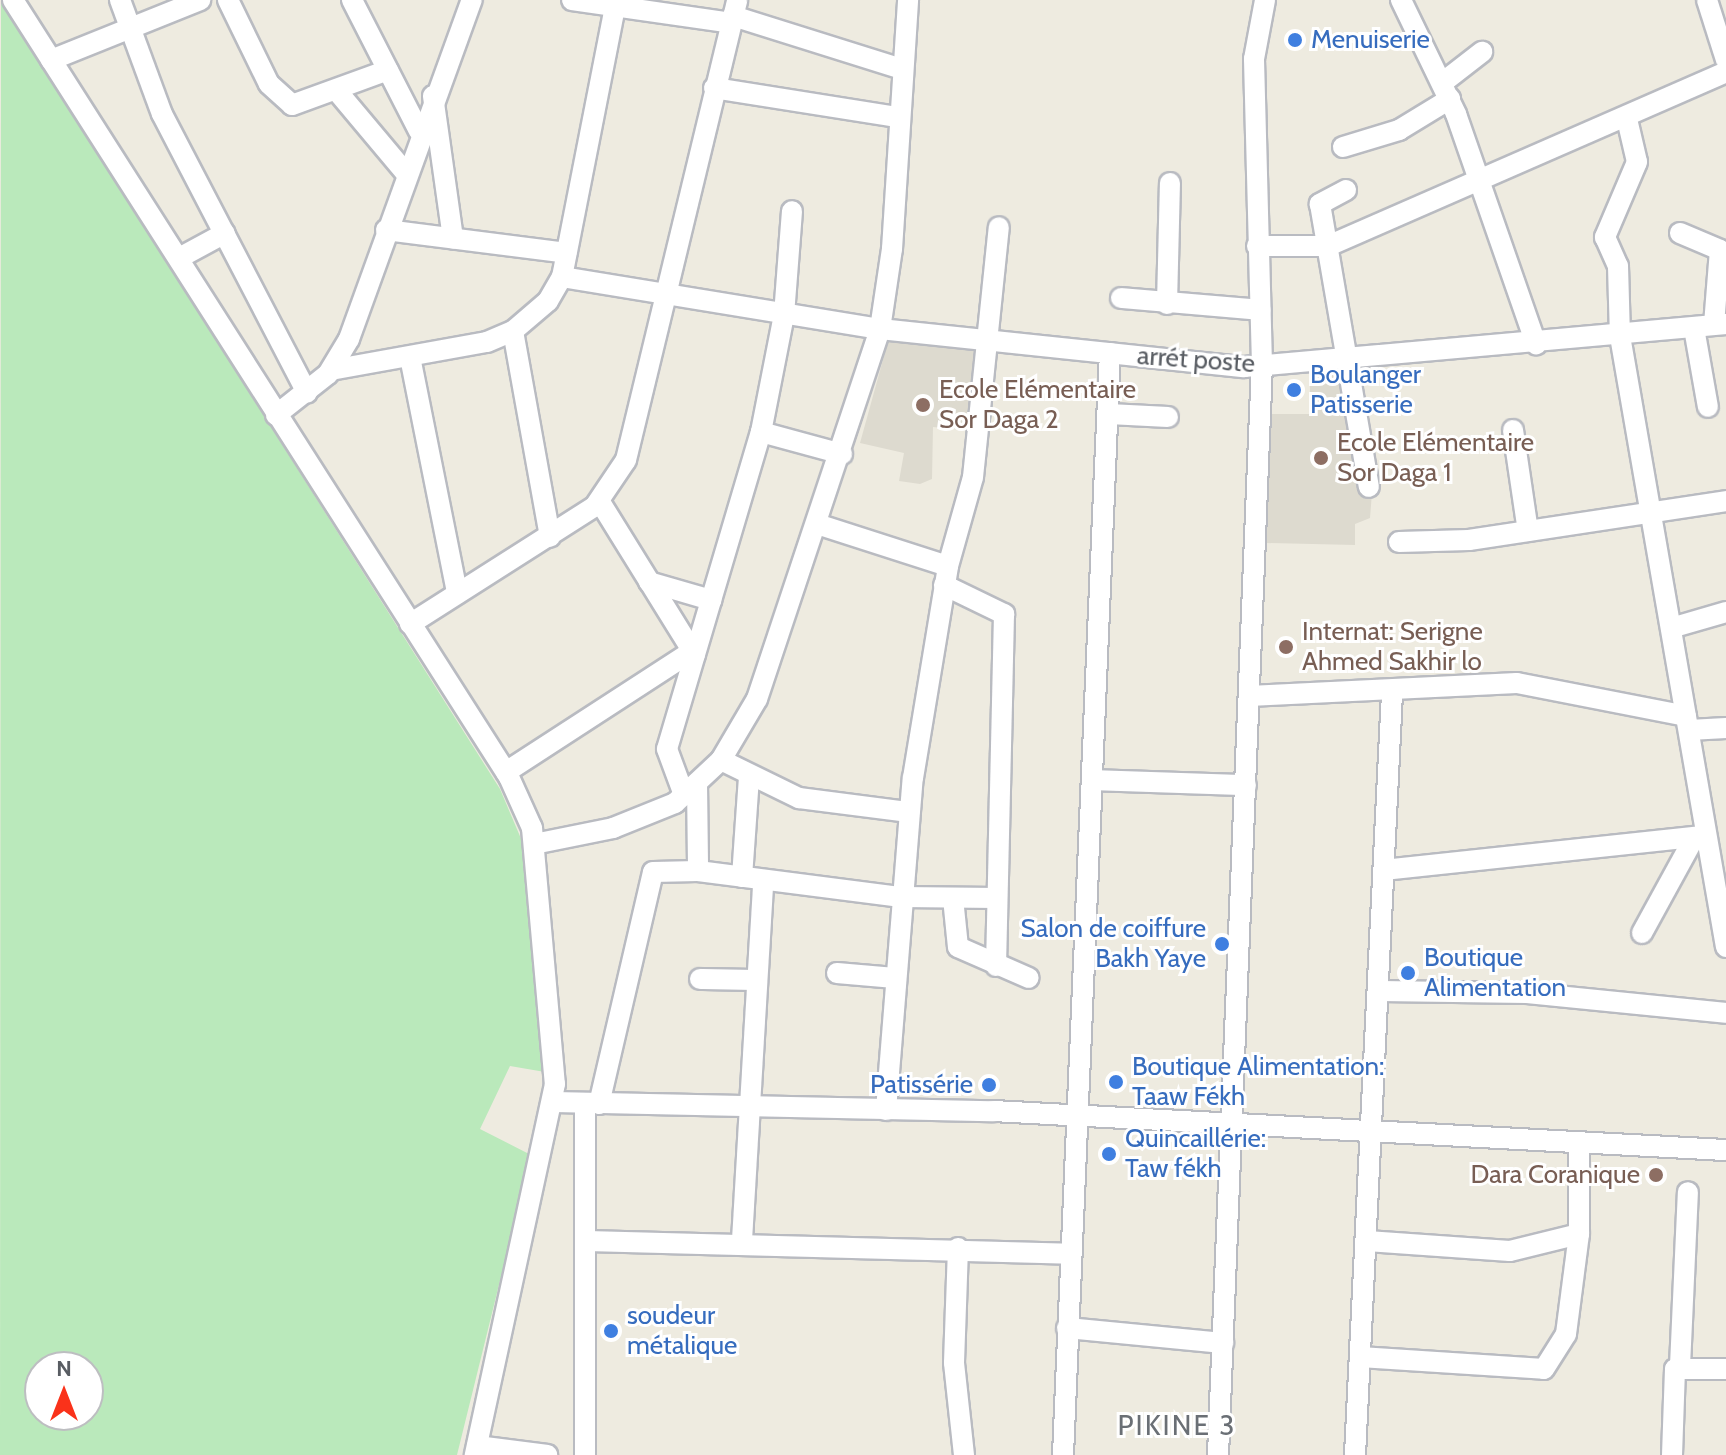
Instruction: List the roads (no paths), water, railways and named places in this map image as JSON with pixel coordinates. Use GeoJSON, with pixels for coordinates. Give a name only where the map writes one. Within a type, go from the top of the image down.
{"type":"FeatureCollection","features":[{"type":"Feature","properties":{"kind":"street"},"geometry":{"type":"LineString","coordinates":[[13,0],[506,772],[534,844],[553,1010],[552,1102],[476,1450],[547,1455]]}},
{"type":"Feature","properties":{"kind":"street"},"geometry":{"type":"LineString","coordinates":[[120,0],[128,30],[162,114],[307,392]]}},
{"type":"Feature","properties":{"kind":"street"},"geometry":{"type":"LineString","coordinates":[[51,60],[200,0]]}},
{"type":"Feature","properties":{"kind":"street"},"geometry":{"type":"LineString","coordinates":[[228,0],[269,84],[292,105],[388,70]]}},
{"type":"Feature","properties":{"kind":"street"},"geometry":{"type":"LineString","coordinates":[[572,0],[615,6],[734,13],[902,69]]}},
{"type":"Feature","properties":{"kind":"street"},"geometry":{"type":"LineString","coordinates":[[534,844],[640,820],[690,789],[721,760],[757,699],[820,525],[880,329],[892,249],[898,117],[908,0]]}},
{"type":"Feature","properties":{"kind":"street"},"geometry":{"type":"LineString","coordinates":[[1218,1455],[1262,365],[1254,59],[1265,0]]}},
{"type":"Feature","properties":{"kind":"street"},"geometry":{"type":"LineString","coordinates":[[1401,0],[1446,91],[1483,183],[1536,344]]}},
{"type":"Feature","properties":{"kind":"street"},"geometry":{"type":"LineString","coordinates":[[1257,246],[1328,246],[1483,183],[1627,119],[1725,60],[1707,0]]}},
{"type":"Feature","properties":{"kind":"street"},"geometry":{"type":"LineString","coordinates":[[359,2],[419,131]]}},
{"type":"Feature","properties":{"kind":"street"},"geometry":{"type":"LineString","coordinates":[[276,415],[331,370],[470,2]]}},
{"type":"Feature","properties":{"kind":"street"},"geometry":{"type":"LineString","coordinates":[[331,370],[410,357],[513,331],[535,316],[562,277],[615,6]]}},
{"type":"Feature","properties":{"kind":"street"},"geometry":{"type":"LineString","coordinates":[[410,624],[550,537],[600,502],[636,432],[734,13]]}},
{"type":"Feature","properties":{"kind":"street"},"geometry":{"type":"LineString","coordinates":[[1343,147],[1399,130],[1446,91],[1482,52]]}},
{"type":"Feature","properties":{"kind":"street"},"geometry":{"type":"LineString","coordinates":[[714,88],[898,117]]}},
{"type":"Feature","properties":{"kind":"street"},"geometry":{"type":"LineString","coordinates":[[337,91],[405,172]]}},
{"type":"Feature","properties":{"kind":"street"},"geometry":{"type":"LineString","coordinates":[[433,96],[453,239]]}},
{"type":"Feature","properties":{"kind":"street"},"geometry":{"type":"LineString","coordinates":[[1627,119],[1636,144],[1635,172],[1604,232],[1618,266],[1620,336],[1687,723],[1699,837],[1726,947]]}},
{"type":"Feature","properties":{"kind":"street"},"geometry":{"type":"LineString","coordinates":[[1167,304],[1170,183]]}},
{"type":"Feature","properties":{"kind":"street"},"geometry":{"type":"LineString","coordinates":[[1346,190],[1321,202],[1369,487]]}},
{"type":"Feature","properties":{"kind":"street"},"geometry":{"type":"LineString","coordinates":[[698,871],[690,789],[666,756],[693,653],[761,432],[784,315],[792,211]]}},
{"type":"Feature","properties":{"kind":"street"},"geometry":{"type":"LineString","coordinates":[[886,1110],[909,812],[946,575],[971,487],[999,227]]}},
{"type":"Feature","properties":{"kind":"street"},"geometry":{"type":"LineString","coordinates":[[386,230],[567,253]]}},
{"type":"Feature","properties":{"kind":"street"},"geometry":{"type":"LineString","coordinates":[[179,258],[225,233]]}},
{"type":"Feature","properties":{"kind":"street"},"geometry":{"type":"LineString","coordinates":[[1680,233],[1720,250],[1711,326],[1708,407]]}},
{"type":"Feature","properties":{"kind":"street","name":"arrét poste"},"geometry":{"type":"LineString","coordinates":[[562,277],[667,299],[880,329],[1262,365],[1536,344],[1711,326]]}},
{"type":"Feature","properties":{"kind":"street"},"geometry":{"type":"LineString","coordinates":[[1121,298],[1260,310]]}},
{"type":"Feature","properties":{"kind":"street"},"geometry":{"type":"LineString","coordinates":[[513,331],[550,537]]}},
{"type":"Feature","properties":{"kind":"street"},"geometry":{"type":"LineString","coordinates":[[1063,1455],[1093,780],[1099,505],[1109,414],[1110,353]]}},
{"type":"Feature","properties":{"kind":"street"},"geometry":{"type":"LineString","coordinates":[[410,357],[457,593]]}},
{"type":"Feature","properties":{"kind":"street"},"geometry":{"type":"LineString","coordinates":[[1109,414],[1168,417]]}},
{"type":"Feature","properties":{"kind":"street"},"geometry":{"type":"LineString","coordinates":[[1513,430],[1528,531]]}},
{"type":"Feature","properties":{"kind":"street"},"geometry":{"type":"LineString","coordinates":[[761,432],[842,454]]}},
{"type":"Feature","properties":{"kind":"street"},"geometry":{"type":"LineString","coordinates":[[1399,542],[1528,531],[1726,501]]}},
{"type":"Feature","properties":{"kind":"street"},"geometry":{"type":"LineString","coordinates":[[600,502],[693,653]]}},
{"type":"Feature","properties":{"kind":"street"},"geometry":{"type":"LineString","coordinates":[[820,525],[946,575],[1004,614],[996,966]]}},
{"type":"Feature","properties":{"kind":"street"},"geometry":{"type":"LineString","coordinates":[[649,582],[711,600]]}},
{"type":"Feature","properties":{"kind":"street"},"geometry":{"type":"LineString","coordinates":[[1671,628],[1726,612]]}},
{"type":"Feature","properties":{"kind":"street"},"geometry":{"type":"LineString","coordinates":[[506,772],[693,653]]}},
{"type":"Feature","properties":{"kind":"street"},"geometry":{"type":"LineString","coordinates":[[1249,696],[1392,693],[1517,683],[1687,723],[1726,728]]}},
{"type":"Feature","properties":{"kind":"street"},"geometry":{"type":"LineString","coordinates":[[1355,1455],[1380,991],[1392,693]]}},
{"type":"Feature","properties":{"kind":"street"},"geometry":{"type":"LineString","coordinates":[[721,760],[749,778],[799,798],[909,812]]}},
{"type":"Feature","properties":{"kind":"street"},"geometry":{"type":"LineString","coordinates":[[742,877],[749,778]]}},
{"type":"Feature","properties":{"kind":"street"},"geometry":{"type":"LineString","coordinates":[[1093,780],[1246,785]]}},
{"type":"Feature","properties":{"kind":"street"},"geometry":{"type":"LineString","coordinates":[[1384,870],[1699,837]]}},
{"type":"Feature","properties":{"kind":"street"},"geometry":{"type":"LineString","coordinates":[[1642,933],[1699,837]]}},
{"type":"Feature","properties":{"kind":"street"},"geometry":{"type":"LineString","coordinates":[[585,1455],[592,1104],[653,872],[698,871],[742,877],[763,884],[901,897],[997,898]]}},
{"type":"Feature","properties":{"kind":"street"},"geometry":{"type":"LineString","coordinates":[[742,1240],[747,1109],[763,884]]}},
{"type":"Feature","properties":{"kind":"street"},"geometry":{"type":"LineString","coordinates":[[953,898],[953,940],[996,966],[1029,978]]}},
{"type":"Feature","properties":{"kind":"street"},"geometry":{"type":"LineString","coordinates":[[837,973],[895,978]]}},
{"type":"Feature","properties":{"kind":"street"},"geometry":{"type":"LineString","coordinates":[[700,979],[757,980]]}},
{"type":"Feature","properties":{"kind":"street"},"geometry":{"type":"LineString","coordinates":[[1380,991],[1527,993],[1726,1013]]}},
{"type":"Feature","properties":{"kind":"street"},"geometry":{"type":"LineString","coordinates":[[552,1102],[1230,1121],[1373,1133],[1726,1150]]}},
{"type":"Feature","properties":{"kind":"street"},"geometry":{"type":"LineString","coordinates":[[1360,1357],[1544,1369],[1566,1334],[1579,1234],[1579,1142]]}},
{"type":"Feature","properties":{"kind":"street"},"geometry":{"type":"LineString","coordinates":[[1672,1455],[1680,1366],[1688,1192]]}},
{"type":"Feature","properties":{"kind":"street"},"geometry":{"type":"LineString","coordinates":[[1367,1241],[1510,1251],[1579,1234]]}},
{"type":"Feature","properties":{"kind":"street"},"geometry":{"type":"LineString","coordinates":[[587,1241],[742,1240],[1070,1254]]}},
{"type":"Feature","properties":{"kind":"street"},"geometry":{"type":"LineString","coordinates":[[958,1248],[954,1363],[964,1455]]}},
{"type":"Feature","properties":{"kind":"street"},"geometry":{"type":"LineString","coordinates":[[1067,1328],[1223,1343]]}},
{"type":"Feature","properties":{"kind":"street"},"geometry":{"type":"LineString","coordinates":[[1680,1366],[1726,1369]]}},
{"type":"Feature","properties":{"kind":"place","name":"Menuiserie"},"geometry":{"type":"Point","coordinates":[1295,40]}},
{"type":"Feature","properties":{"kind":"place","name":"Boulanger Patisserie"},"geometry":{"type":"Point","coordinates":[1294,390]}},
{"type":"Feature","properties":{"kind":"place","name":"Ecole Elémentaire Sor Daga 2"},"geometry":{"type":"Point","coordinates":[923,405]}},
{"type":"Feature","properties":{"kind":"place","name":"Ecole Elémentaire Sor Daga 1"},"geometry":{"type":"Point","coordinates":[1321,458]}},
{"type":"Feature","properties":{"kind":"place","name":"Internat: Serigne Ahmed Sakhir lo"},"geometry":{"type":"Point","coordinates":[1286,647]}},
{"type":"Feature","properties":{"kind":"place","name":"Salon de coiffure Bakh Yaye"},"geometry":{"type":"Point","coordinates":[1222,944]}},
{"type":"Feature","properties":{"kind":"place","name":"Boutique Alimentation"},"geometry":{"type":"Point","coordinates":[1408,973]}},
{"type":"Feature","properties":{"kind":"place","name":"Boutique Alimentation: Taaw Fékh"},"geometry":{"type":"Point","coordinates":[1116,1082]}},
{"type":"Feature","properties":{"kind":"place","name":"Patissérie"},"geometry":{"type":"Point","coordinates":[989,1085]}},
{"type":"Feature","properties":{"kind":"place","name":"Quincaillérie: Taw fékh"},"geometry":{"type":"Point","coordinates":[1109,1154]}},
{"type":"Feature","properties":{"kind":"place","name":"Dara Coranique"},"geometry":{"type":"Point","coordinates":[1656,1175]}},
{"type":"Feature","properties":{"kind":"place","name":"soudeur métalique"},"geometry":{"type":"Point","coordinates":[611,1331]}},
{"type":"Feature","properties":{"kind":"district","name":"PIKINE 3"},"geometry":{"type":"Point","coordinates":[1177,1425]}}]}
